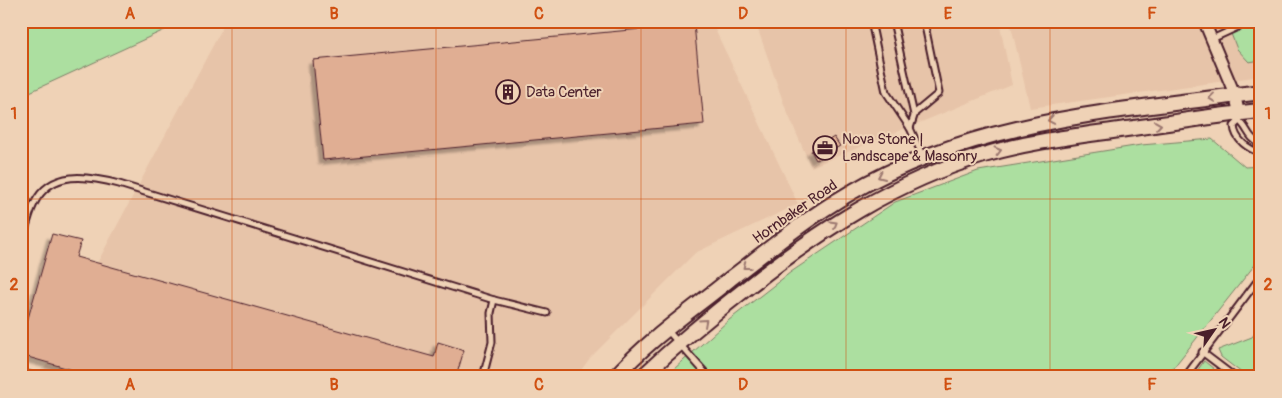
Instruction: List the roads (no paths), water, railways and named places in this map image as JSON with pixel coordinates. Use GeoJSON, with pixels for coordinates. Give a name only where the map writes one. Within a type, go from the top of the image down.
{"type":"FeatureCollection","features":[{"type":"Feature","properties":{"kind":"main road","name":"Hornbaker Road"},"geometry":{"type":"LineString","coordinates":[[615,377],[667,330],[800,225],[851,192],[923,157],[994,133],[1054,120],[1261,92]]}},
{"type":"Feature","properties":{"kind":"main road","name":"Hornbaker Road"},"geometry":{"type":"LineString","coordinates":[[642,377],[678,343],[828,227],[872,201],[928,175],[984,155],[1029,143],[1239,117],[1261,111]]}},
{"type":"Feature","properties":{"kind":"street"},"geometry":{"type":"LineString","coordinates":[[1204,21],[1235,95],[1239,117]]}},
{"type":"Feature","properties":{"kind":"lane"},"geometry":{"type":"LineString","coordinates":[[871,21],[886,92],[910,128],[923,157]]}},
{"type":"Feature","properties":{"kind":"lane"},"geometry":{"type":"LineString","coordinates":[[894,21],[914,116]]}},
{"type":"Feature","properties":{"kind":"lane"},"geometry":{"type":"LineString","coordinates":[[910,128],[914,116],[939,93],[924,21]]}},
{"type":"Feature","properties":{"kind":"lane"},"geometry":{"type":"LineString","coordinates":[[1211,39],[1252,21]]}},
{"type":"Feature","properties":{"kind":"lane"},"geometry":{"type":"LineString","coordinates":[[1239,117],[1249,136],[1261,144]]}},
{"type":"Feature","properties":{"kind":"lane"},"geometry":{"type":"LineString","coordinates":[[1239,117],[1234,126],[1238,138],[1248,148],[1261,152]]}},
{"type":"Feature","properties":{"kind":"lane"},"geometry":{"type":"LineString","coordinates":[[21,245],[33,205],[42,192],[64,178],[77,176],[95,178],[494,300],[547,313]]}},
{"type":"Feature","properties":{"kind":"lane"},"geometry":{"type":"LineString","coordinates":[[1185,377],[1261,276]]}},
{"type":"Feature","properties":{"kind":"lane"},"geometry":{"type":"LineString","coordinates":[[483,377],[492,342],[491,313],[494,300]]}},
{"type":"Feature","properties":{"kind":"lane"},"geometry":{"type":"LineString","coordinates":[[667,330],[709,377]]}},
{"type":"Feature","properties":{"kind":"lane"},"geometry":{"type":"LineString","coordinates":[[1202,352],[1235,377]]}},
{"type":"Feature","properties":{"kind":"lane"},"geometry":{"type":"LineString","coordinates":[[21,372],[36,377]]}},
{"type":"Feature","properties":{"kind":"place","name":"Data Center"},"geometry":{"type":"Point","coordinates":[508,92]}},
{"type":"Feature","properties":{"kind":"place","name":"Nova Stone | Landscape & Masonry"},"geometry":{"type":"Point","coordinates":[825,148]}}]}
